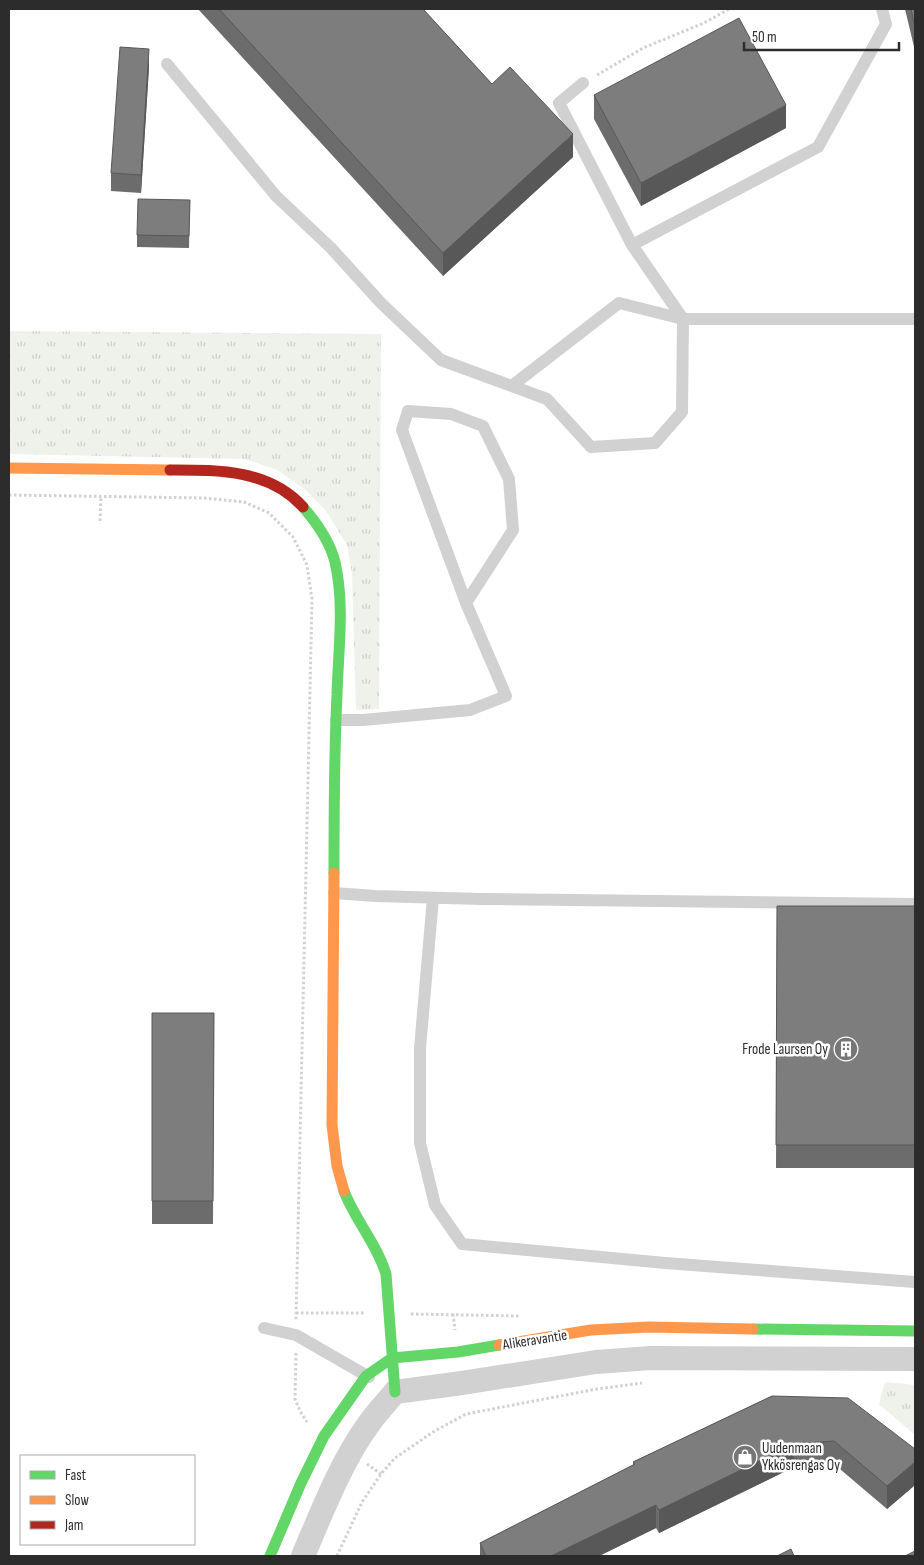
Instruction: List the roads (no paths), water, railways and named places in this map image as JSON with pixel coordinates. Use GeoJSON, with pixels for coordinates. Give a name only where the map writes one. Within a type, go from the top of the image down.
{"type":"FeatureCollection","features":[{"type":"Feature","properties":{"kind":"street"},"geometry":{"type":"LineString","coordinates":[[9,468],[212,470],[244,473],[271,482],[297,500],[314,522],[332,551],[338,583],[339,619],[334,893],[332,1115],[334,1150],[343,1187],[351,1206],[380,1257],[386,1272],[395,1392],[368,1425],[351,1453],[320,1515],[303,1556]]}},
{"type":"Feature","properties":{"kind":"street","name":"Alikeravantie"},"geometry":{"type":"LineString","coordinates":[[270,1556],[301,1483],[324,1436],[366,1376],[392,1358],[458,1352],[591,1330],[648,1327],[915,1331]]}},
{"type":"Feature","properties":{"kind":"street","name":"Alikeravantie"},"geometry":{"type":"LineString","coordinates":[[395,1392],[462,1384],[596,1362],[651,1358],[915,1360]]}},
{"type":"Feature","properties":{"kind":"lane"},"geometry":{"type":"LineString","coordinates":[[632,245],[818,147],[886,24],[882,9]]}},
{"type":"Feature","properties":{"kind":"lane"},"geometry":{"type":"LineString","coordinates":[[167,64],[276,196],[331,248],[381,303],[441,360],[547,399],[591,447],[654,443],[682,412],[683,320],[632,245],[559,103],[583,83]]}},
{"type":"Feature","properties":{"kind":"lane"},"geometry":{"type":"LineString","coordinates":[[513,386],[619,304],[683,320],[915,319]]}},
{"type":"Feature","properties":{"kind":"lane"},"geometry":{"type":"LineString","coordinates":[[336,720],[363,720],[470,710],[506,696],[466,602],[402,430],[408,411],[451,414],[484,426],[509,479],[513,530],[466,602]]}},
{"type":"Feature","properties":{"kind":"lane"},"geometry":{"type":"LineString","coordinates":[[334,893],[433,898],[915,904]]}},
{"type":"Feature","properties":{"kind":"lane"},"geometry":{"type":"LineString","coordinates":[[433,898],[420,1048],[420,1143],[435,1205],[462,1244],[674,1264],[915,1282]]}},
{"type":"Feature","properties":{"kind":"lane"},"geometry":{"type":"LineString","coordinates":[[264,1328],[296,1335],[395,1392]]}},
{"type":"Feature","properties":{"kind":"place","name":"Frode Laursen Oy"},"geometry":{"type":"Point","coordinates":[846,1049]}},
{"type":"Feature","properties":{"kind":"place","name":"Uudenmaan Ykkösrengas Oy"},"geometry":{"type":"Point","coordinates":[745,1457]}}]}
